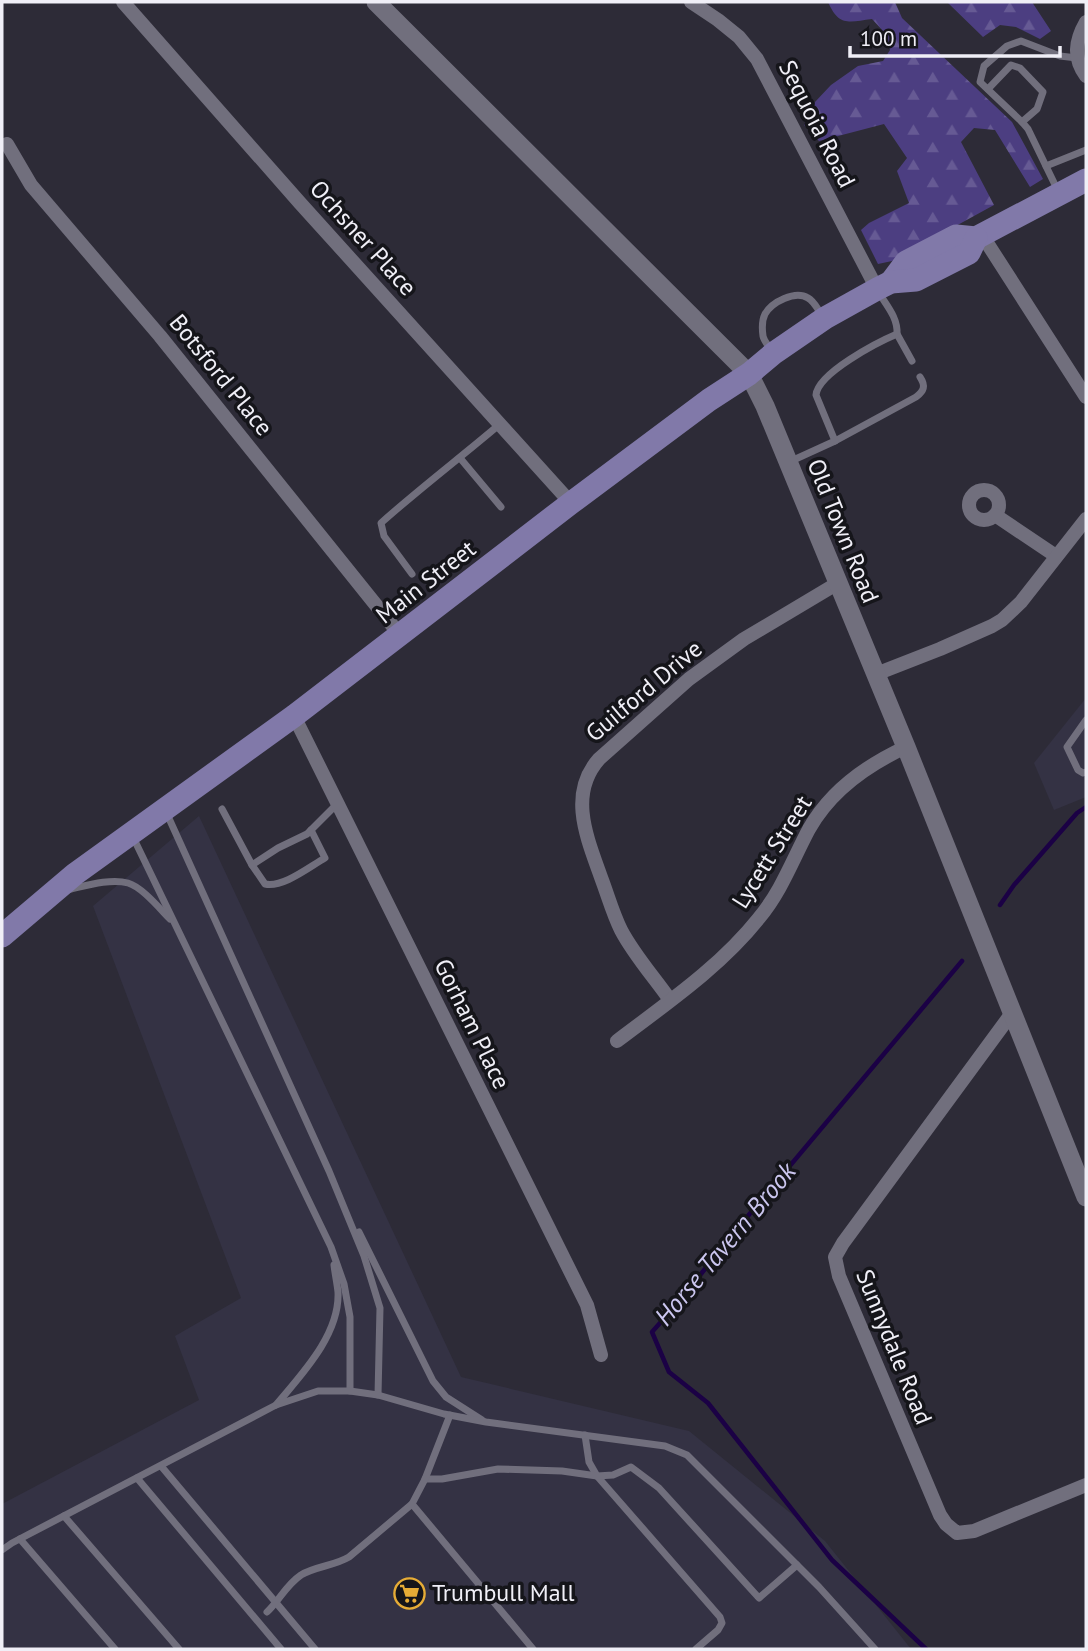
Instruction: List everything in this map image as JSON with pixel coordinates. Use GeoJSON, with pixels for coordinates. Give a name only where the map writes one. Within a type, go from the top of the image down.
{"type":"FeatureCollection","features":[{"type":"Feature","properties":{"kind":"main road","name":"Old Town Road"},"geometry":{"type":"LineString","coordinates":[[376,2],[749,374],[765,406],[876,674],[1086,1197]]}},
{"type":"Feature","properties":{"kind":"main road","name":"Main Street"},"geometry":{"type":"LineString","coordinates":[[2,936],[131,834],[294,716],[571,503],[774,353],[825,318],[884,285],[916,280],[969,253],[979,237],[1086,180]]}},
{"type":"Feature","properties":{"kind":"street","name":"Ochsner Place"},"geometry":{"type":"LineString","coordinates":[[123,2],[571,503]]}},
{"type":"Feature","properties":{"kind":"street","name":"Sequoia Road"},"geometry":{"type":"LineString","coordinates":[[691,2],[739,37],[757,58],[884,285]]}},
{"type":"Feature","properties":{"kind":"street"},"geometry":{"type":"LineString","coordinates":[[1086,22],[1076,47],[1077,58],[1086,76]]}},
{"type":"Feature","properties":{"kind":"street","name":"Botsford Place"},"geometry":{"type":"LineString","coordinates":[[7,144],[31,185],[160,336],[400,635]]}},
{"type":"Feature","properties":{"kind":"street"},"geometry":{"type":"LineString","coordinates":[[979,237],[1086,397]]}},
{"type":"Feature","properties":{"kind":"street"},"geometry":{"type":"LineString","coordinates":[[995,515],[1056,556]]}},
{"type":"Feature","properties":{"kind":"street"},"geometry":{"type":"LineString","coordinates":[[876,674],[940,649],[1002,620],[1021,602],[1086,519]]}},
{"type":"Feature","properties":{"kind":"street","name":"Guilford Drive"},"geometry":{"type":"LineString","coordinates":[[670,1000],[628,942],[614,912],[587,837],[582,812],[585,781],[591,767],[599,759],[689,679],[744,639],[838,583]]}},
{"type":"Feature","properties":{"kind":"street","name":"Gorham Place"},"geometry":{"type":"LineString","coordinates":[[294,716],[587,1305],[601,1355]]}},
{"type":"Feature","properties":{"kind":"street","name":"Lycett Street"},"geometry":{"type":"LineString","coordinates":[[617,1041],[712,968],[737,945],[773,901],[811,827],[834,796],[881,758],[905,747]]}},
{"type":"Feature","properties":{"kind":"street","name":"Sunnydale Road"},"geometry":{"type":"LineString","coordinates":[[1012,1013],[843,1242],[835,1257],[839,1276],[946,1524],[957,1533],[974,1531],[1086,1485]]}},
{"type":"Feature","properties":{"kind":"lane"},"geometry":{"type":"LineString","coordinates":[[1060,194],[1022,122],[980,82],[984,66],[1007,46],[1021,41],[1060,56],[1077,58]]}},
{"type":"Feature","properties":{"kind":"lane"},"geometry":{"type":"LineString","coordinates":[[988,89],[1012,65],[1020,68],[1043,92],[1037,109],[1022,122]]}},
{"type":"Feature","properties":{"kind":"lane"},"geometry":{"type":"LineString","coordinates":[[1046,166],[1086,150]]}},
{"type":"Feature","properties":{"kind":"lane"},"geometry":{"type":"LineString","coordinates":[[884,285],[897,334],[912,361]]}},
{"type":"Feature","properties":{"kind":"lane"},"geometry":{"type":"LineString","coordinates":[[774,353],[764,340],[762,323],[765,314],[774,304],[796,295],[808,298],[825,318]]}},
{"type":"Feature","properties":{"kind":"lane"},"geometry":{"type":"LineString","coordinates":[[835,441],[816,395],[817,388],[865,349],[897,334]]}},
{"type":"Feature","properties":{"kind":"lane"},"geometry":{"type":"LineString","coordinates":[[788,463],[916,397],[924,387],[920,377]]}},
{"type":"Feature","properties":{"kind":"lane"},"geometry":{"type":"LineString","coordinates":[[412,573],[384,536],[381,523],[500,424]]}},
{"type":"Feature","properties":{"kind":"lane"},"geometry":{"type":"LineString","coordinates":[[460,458],[501,507]]}},
{"type":"Feature","properties":{"kind":"lane"},"geometry":{"type":"LineString","coordinates":[[1086,720],[1068,747],[1078,770],[1086,772]]}},
{"type":"Feature","properties":{"kind":"lane"},"geometry":{"type":"LineString","coordinates":[[252,865],[278,848],[302,837],[337,804]]}},
{"type":"Feature","properties":{"kind":"lane"},"geometry":{"type":"LineString","coordinates":[[165,809],[364,1256],[380,1308],[378,1395]]}},
{"type":"Feature","properties":{"kind":"lane"},"geometry":{"type":"LineString","coordinates":[[222,809],[265,884],[280,883],[325,858],[311,830]]}},
{"type":"Feature","properties":{"kind":"lane"},"geometry":{"type":"LineString","coordinates":[[131,834],[331,1247],[344,1284],[350,1317],[350,1391]]}},
{"type":"Feature","properties":{"kind":"lane"},"geometry":{"type":"LineString","coordinates":[[53,893],[104,882],[129,883],[174,923]]}},
{"type":"Feature","properties":{"kind":"lane"},"geometry":{"type":"LineString","coordinates":[[328,1171],[433,1381],[446,1397],[486,1422]]}},
{"type":"Feature","properties":{"kind":"lane"},"geometry":{"type":"LineString","coordinates":[[276,1405],[321,1349],[333,1324],[338,1294],[331,1247]]}},
{"type":"Feature","properties":{"kind":"lane"},"geometry":{"type":"LineString","coordinates":[[2,1550],[276,1405],[318,1391],[350,1391],[378,1395],[486,1422],[665,1446],[687,1455],[819,1587],[875,1649]]}},
{"type":"Feature","properties":{"kind":"lane"},"geometry":{"type":"LineString","coordinates":[[267,1612],[276,1604],[282,1592],[302,1574],[349,1558],[412,1504],[425,1479],[450,1415]]}},
{"type":"Feature","properties":{"kind":"lane"},"geometry":{"type":"LineString","coordinates":[[585,1435],[589,1462],[597,1476],[720,1617],[722,1623],[718,1630],[696,1649]]}},
{"type":"Feature","properties":{"kind":"lane"},"geometry":{"type":"LineString","coordinates":[[161,1466],[315,1649]]}},
{"type":"Feature","properties":{"kind":"lane"},"geometry":{"type":"LineString","coordinates":[[425,1479],[442,1479],[498,1469],[562,1471],[597,1476],[613,1475],[631,1467],[659,1488],[759,1598],[796,1565]]}},
{"type":"Feature","properties":{"kind":"lane"},"geometry":{"type":"LineString","coordinates":[[137,1478],[281,1649]]}},
{"type":"Feature","properties":{"kind":"lane"},"geometry":{"type":"LineString","coordinates":[[412,1504],[533,1649]]}},
{"type":"Feature","properties":{"kind":"lane"},"geometry":{"type":"LineString","coordinates":[[64,1516],[179,1649]]}},
{"type":"Feature","properties":{"kind":"lane"},"geometry":{"type":"LineString","coordinates":[[20,1539],[115,1649]]}},
{"type":"Feature","properties":{"kind":"shaded area"},"geometry":{"type":"Polygon","coordinates":[[[1086,698],[1086,797],[1054,810],[1034,763],[1086,698]]]}},
{"type":"Feature","properties":{"kind":"shaded area"},"geometry":{"type":"Polygon","coordinates":[[[199,816],[461,1377],[689,1431],[825,1541],[911,1649],[2,1649],[2,1504],[199,1400],[175,1336],[241,1298],[93,906],[199,816]]]}},
{"type":"Feature","properties":{"kind":"green space"},"geometry":{"type":"Polygon","coordinates":[[[828,2],[895,2],[902,18],[1012,122],[1043,179],[1030,187],[995,130],[974,128],[961,142],[994,205],[892,261],[878,264],[861,230],[869,223],[909,203],[897,171],[907,158],[884,124],[819,141],[804,125],[815,102],[831,85],[858,66],[883,61],[890,50],[885,33],[872,19],[846,21],[836,16],[828,2]]]}},
{"type":"Feature","properties":{"kind":"green space"},"geometry":{"type":"Polygon","coordinates":[[[947,2],[1032,2],[1051,31],[1040,39],[1016,27],[1000,25],[983,37],[947,2]]]}},
{"type":"Feature","properties":{"kind":"waterway","name":"Horse Tavern Brook"},"geometry":{"type":"LineString","coordinates":[[1000,905],[1014,885],[1077,813],[1086,807]]}},
{"type":"Feature","properties":{"kind":"waterway","name":"Horse Tavern Brook"},"geometry":{"type":"LineString","coordinates":[[926,1649],[832,1560],[708,1403],[669,1372],[652,1332],[962,961]]}},
{"type":"Feature","properties":{"kind":"place","name":"Trumbull Mall"},"geometry":{"type":"Point","coordinates":[409,1593]}}]}
